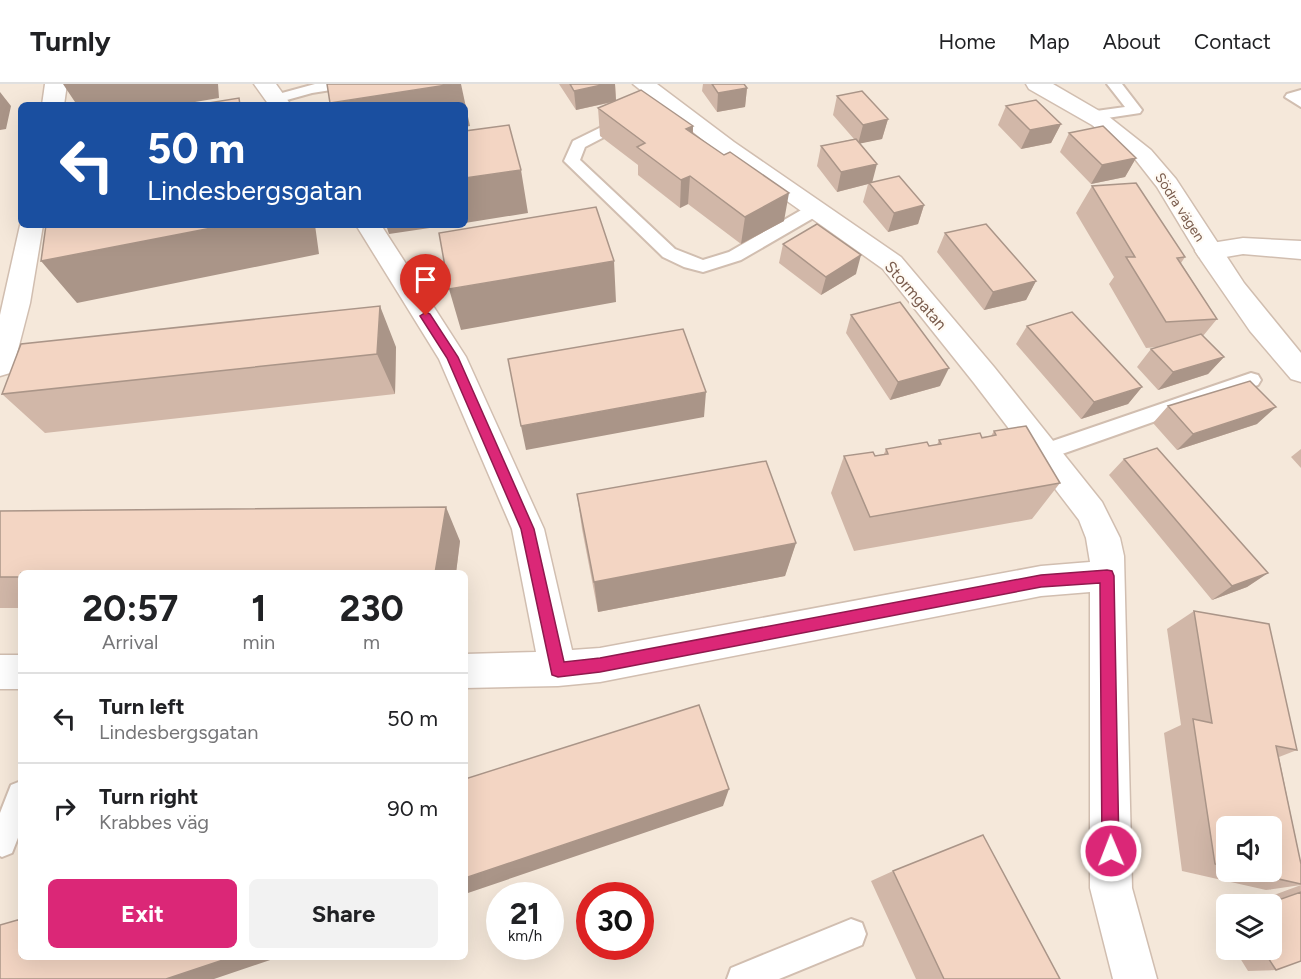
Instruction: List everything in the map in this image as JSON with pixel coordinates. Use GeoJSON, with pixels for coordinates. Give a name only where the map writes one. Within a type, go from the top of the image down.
{"type":"FeatureCollection","features":[{"type":"Feature","properties":{"kind":"street"},"geometry":{"type":"LineString","coordinates":[[53,102],[56,84]]}},
{"type":"Feature","properties":{"kind":"street","name":"Stormgatan"},"geometry":{"type":"LineString","coordinates":[[644,84],[665,102],[892,263],[1091,512],[1103,538],[1107,556],[1112,888],[1135,979]]}},
{"type":"Feature","properties":{"kind":"street","name":"Södra vägen"},"geometry":{"type":"LineString","coordinates":[[1037,84],[1094,114],[1122,136],[1155,168],[1208,251],[1281,351],[1301,371]]}},
{"type":"Feature","properties":{"kind":"street"},"geometry":{"type":"LineString","coordinates":[[0,365],[17,303],[30,228]]}},
{"type":"Feature","properties":{"kind":"street"},"geometry":{"type":"LineString","coordinates":[[370,228],[452,357],[528,529],[558,669]]}},
{"type":"Feature","properties":{"kind":"street"},"geometry":{"type":"LineString","coordinates":[[1208,251],[1243,246],[1301,250]]}},
{"type":"Feature","properties":{"kind":"street"},"geometry":{"type":"LineString","coordinates":[[468,671],[558,669],[600,665],[1041,581],[1107,576]]}},
{"type":"Feature","properties":{"kind":"street"},"geometry":{"type":"LineString","coordinates":[[0,672],[18,672]]}},
{"type":"Feature","properties":{"kind":"lane"},"geometry":{"type":"LineString","coordinates":[[274,96],[345,84]]}},
{"type":"Feature","properties":{"kind":"lane"},"geometry":{"type":"LineString","coordinates":[[1094,114],[1135,110],[1114,84]]}},
{"type":"Feature","properties":{"kind":"lane"},"geometry":{"type":"LineString","coordinates":[[1301,94],[1292,97],[1301,103]]}},
{"type":"Feature","properties":{"kind":"lane"},"geometry":{"type":"LineString","coordinates":[[665,102],[587,138],[578,144],[572,161],[669,253],[690,263],[703,266],[718,263],[735,256],[816,209]]}},
{"type":"Feature","properties":{"kind":"lane"},"geometry":{"type":"LineString","coordinates":[[1045,452],[1251,380]]}},
{"type":"Feature","properties":{"kind":"lane"},"geometry":{"type":"LineString","coordinates":[[2,843],[18,803]]}},
{"type":"Feature","properties":{"kind":"lane"},"geometry":{"type":"LineString","coordinates":[[742,979],[851,934]]}},
{"type":"Feature","properties":{"kind":"shaded area"},"geometry":{"type":"Polygon","coordinates":[[[0,84],[1301,84],[1301,979],[0,979],[0,84]]]}},
{"type":"Feature","properties":{"kind":"building"},"geometry":{"type":"Polygon","coordinates":[[[327,84],[453,84],[336,102],[330,102],[327,84]]]}},
{"type":"Feature","properties":{"kind":"building"},"geometry":{"type":"Polygon","coordinates":[[[570,84],[606,84],[574,91],[570,84]]]}},
{"type":"Feature","properties":{"kind":"building"},"geometry":{"type":"Polygon","coordinates":[[[712,84],[744,84],[747,88],[718,93],[712,84]]]}},
{"type":"Feature","properties":{"kind":"building"},"geometry":{"type":"Polygon","coordinates":[[[641,90],[693,126],[686,129],[724,155],[730,152],[789,193],[745,217],[690,176],[681,180],[637,147],[645,143],[598,108],[641,90]]]}},
{"type":"Feature","properties":{"kind":"building"},"geometry":{"type":"Polygon","coordinates":[[[862,91],[888,119],[863,125],[837,96],[862,91]]]}},
{"type":"Feature","properties":{"kind":"building"},"geometry":{"type":"Polygon","coordinates":[[[239,98],[240,102],[214,102],[239,98]]]}},
{"type":"Feature","properties":{"kind":"building"},"geometry":{"type":"Polygon","coordinates":[[[1036,100],[1061,124],[1030,130],[1006,106],[1036,100]]]}},
{"type":"Feature","properties":{"kind":"building"},"geometry":{"type":"Polygon","coordinates":[[[509,125],[521,170],[468,178],[468,131],[509,125]]]}},
{"type":"Feature","properties":{"kind":"building"},"geometry":{"type":"Polygon","coordinates":[[[1103,126],[1136,158],[1102,165],[1069,133],[1103,126]]]}},
{"type":"Feature","properties":{"kind":"building"},"geometry":{"type":"Polygon","coordinates":[[[856,139],[877,164],[841,172],[821,146],[856,139]]]}},
{"type":"Feature","properties":{"kind":"building"},"geometry":{"type":"Polygon","coordinates":[[[899,176],[924,205],[894,213],[869,183],[899,176]]]}},
{"type":"Feature","properties":{"kind":"building"},"geometry":{"type":"Polygon","coordinates":[[[1136,183],[1185,257],[1177,258],[1217,319],[1166,322],[1126,257],[1135,257],[1092,186],[1136,183]]]}},
{"type":"Feature","properties":{"kind":"building"},"geometry":{"type":"Polygon","coordinates":[[[596,207],[614,261],[449,289],[439,233],[596,207]]]}},
{"type":"Feature","properties":{"kind":"building"},"geometry":{"type":"Polygon","coordinates":[[[817,224],[861,255],[826,277],[783,244],[817,224]]]}},
{"type":"Feature","properties":{"kind":"building"},"geometry":{"type":"Polygon","coordinates":[[[986,224],[1036,281],[993,292],[945,233],[986,224]]]}},
{"type":"Feature","properties":{"kind":"building"},"geometry":{"type":"Polygon","coordinates":[[[46,228],[212,228],[41,261],[46,228]]]}},
{"type":"Feature","properties":{"kind":"building"},"geometry":{"type":"Polygon","coordinates":[[[900,302],[949,368],[898,382],[851,315],[900,302]]]}},
{"type":"Feature","properties":{"kind":"building"},"geometry":{"type":"Polygon","coordinates":[[[380,306],[377,354],[2,394],[21,344],[380,306]]]}},
{"type":"Feature","properties":{"kind":"building"},"geometry":{"type":"Polygon","coordinates":[[[1072,312],[1142,387],[1094,402],[1027,326],[1072,312]]]}},
{"type":"Feature","properties":{"kind":"building"},"geometry":{"type":"Polygon","coordinates":[[[683,329],[706,392],[521,426],[508,359],[683,329]]]}},
{"type":"Feature","properties":{"kind":"building"},"geometry":{"type":"Polygon","coordinates":[[[1201,334],[1224,357],[1173,372],[1151,349],[1201,334]]]}},
{"type":"Feature","properties":{"kind":"building"},"geometry":{"type":"Polygon","coordinates":[[[1250,381],[1276,407],[1193,434],[1168,406],[1250,381]]]}},
{"type":"Feature","properties":{"kind":"building"},"geometry":{"type":"Polygon","coordinates":[[[1026,426],[1060,483],[870,517],[844,456],[873,452],[875,456],[888,454],[886,449],[927,442],[929,446],[941,444],[939,440],[980,433],[982,438],[996,435],[994,431],[1026,426]]]}},
{"type":"Feature","properties":{"kind":"building"},"geometry":{"type":"Polygon","coordinates":[[[1157,448],[1268,573],[1232,586],[1124,459],[1157,448]]]}},
{"type":"Feature","properties":{"kind":"building"},"geometry":{"type":"Polygon","coordinates":[[[766,461],[796,543],[594,582],[577,494],[766,461]]]}},
{"type":"Feature","properties":{"kind":"building"},"geometry":{"type":"Polygon","coordinates":[[[446,507],[436,570],[18,570],[18,577],[0,577],[0,511],[446,507]]]}},
{"type":"Feature","properties":{"kind":"building"},"geometry":{"type":"Polygon","coordinates":[[[1194,611],[1269,624],[1297,750],[1276,746],[1301,864],[1301,884],[1282,880],[1282,816],[1216,816],[1215,864],[1193,719],[1212,723],[1194,611]]]}},
{"type":"Feature","properties":{"kind":"building"},"geometry":{"type":"Polygon","coordinates":[[[699,705],[729,789],[468,877],[468,778],[699,705]]]}},
{"type":"Feature","properties":{"kind":"building"},"geometry":{"type":"Polygon","coordinates":[[[983,835],[1060,979],[944,979],[893,871],[983,835]]]}},
{"type":"Feature","properties":{"kind":"building"},"geometry":{"type":"Polygon","coordinates":[[[1301,892],[1301,961],[1276,970],[1270,960],[1282,960],[1282,899],[1301,892]]]}},
{"type":"Feature","properties":{"kind":"building"},"geometry":{"type":"Polygon","coordinates":[[[18,920],[18,960],[223,960],[166,979],[0,979],[0,925],[18,920]]]}},
{"type":"Feature","properties":{"kind":"route"},"geometry":{"type":"LineString","coordinates":[[426,316],[452,357],[528,529],[558,669],[600,665],[1041,581],[1107,576],[1111,851]]}}]}
